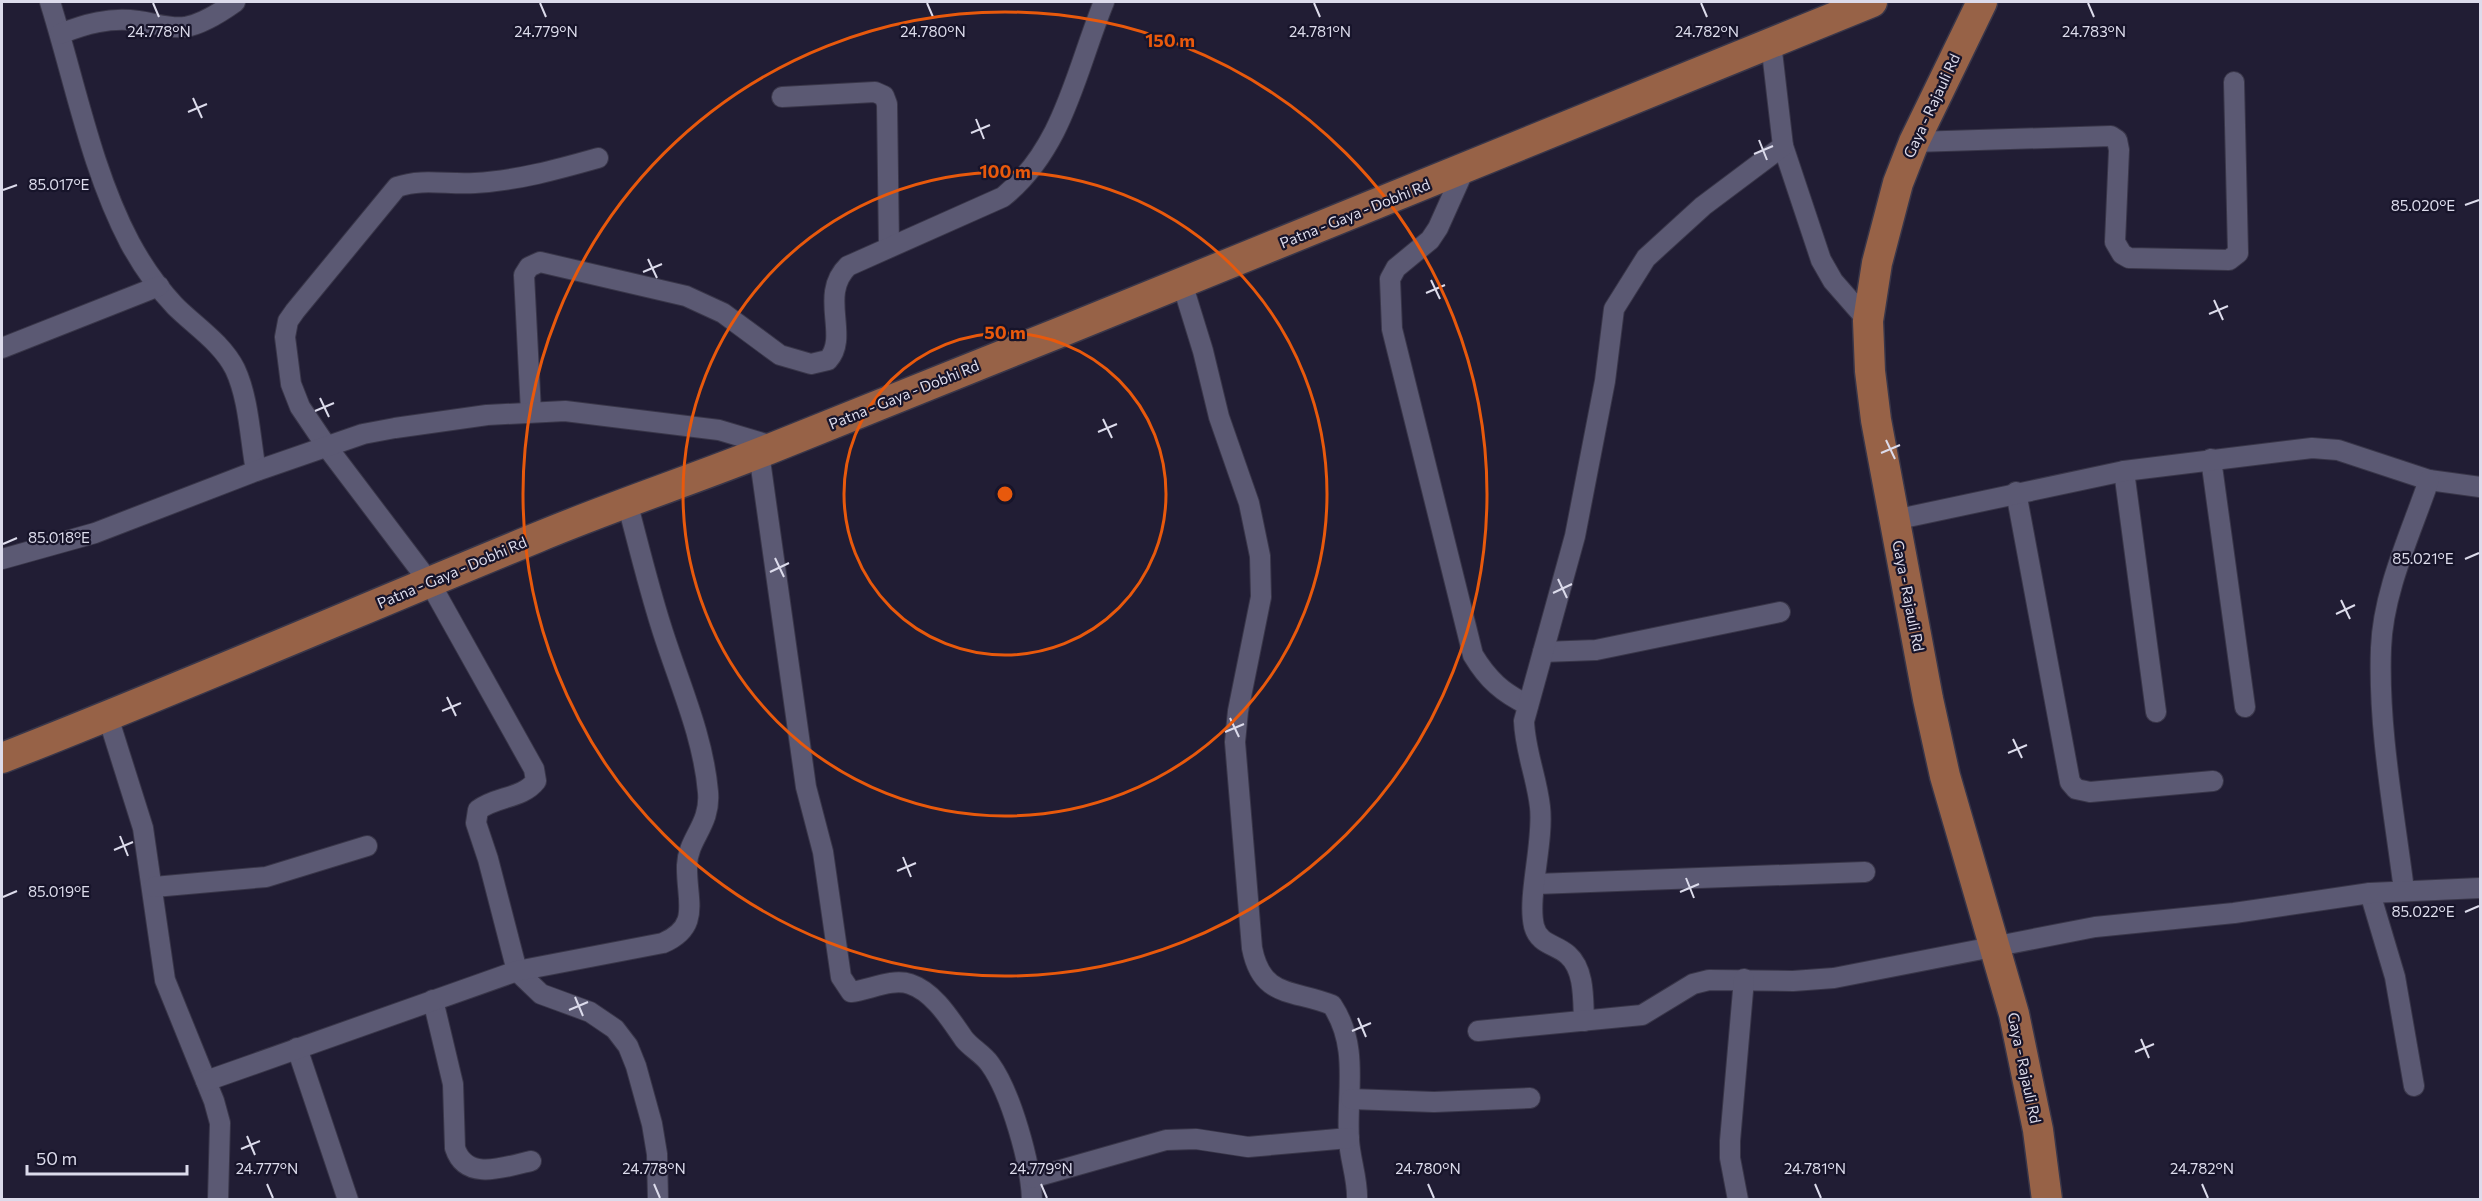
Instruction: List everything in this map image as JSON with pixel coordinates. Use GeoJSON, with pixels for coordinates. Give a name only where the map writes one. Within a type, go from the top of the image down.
{"type":"FeatureCollection","features":[{"type":"Feature","properties":{"kind":"main road","name":"Patna - Gaya - Dobhi Rd"},"geometry":{"type":"LineString","coordinates":[[2,758],[108,717],[627,502],[767,450],[1464,170],[1629,99],[1872,2]]}},
{"type":"Feature","properties":{"kind":"main road","name":"Gaya - Rajauli Rd"},"geometry":{"type":"LineString","coordinates":[[1982,2],[1914,142],[1898,183],[1886,224],[1868,321],[1876,420],[1945,776],[2027,1069],[2047,1200]]}},
{"type":"Feature","properties":{"kind":"street"},"geometry":{"type":"LineString","coordinates":[[50,2],[103,181],[131,245],[174,305],[226,354],[241,388],[256,471]]}},
{"type":"Feature","properties":{"kind":"street"},"geometry":{"type":"LineString","coordinates":[[60,34],[101,21],[137,21],[170,27],[185,27],[198,23],[235,2]]}},
{"type":"Feature","properties":{"kind":"street"},"geometry":{"type":"LineString","coordinates":[[531,412],[524,275],[529,267],[540,262],[686,296],[723,313],[780,355],[820,364],[828,360],[835,350],[833,294],[841,273],[860,260],[1004,197],[1023,182],[1047,150],[1104,2]]}},
{"type":"Feature","properties":{"kind":"street"},"geometry":{"type":"LineString","coordinates":[[1771,43],[1783,146],[1821,260],[1833,281],[1868,321]]}},
{"type":"Feature","properties":{"kind":"street"},"geometry":{"type":"LineString","coordinates":[[1914,142],[2111,136],[2117,140],[2120,150],[2115,242],[2122,254],[2129,258],[2229,260],[2238,253],[2234,82]]}},
{"type":"Feature","properties":{"kind":"street"},"geometry":{"type":"LineString","coordinates":[[782,97],[875,92],[884,96],[887,104],[889,247]]}},
{"type":"Feature","properties":{"kind":"street"},"geometry":{"type":"LineString","coordinates":[[1584,1021],[1581,981],[1575,966],[1569,956],[1546,943],[1535,930],[1533,920],[1540,808],[1525,740],[1524,721],[1575,536],[1605,381],[1614,309],[1646,258],[1703,206],[1783,146]]}},
{"type":"Feature","properties":{"kind":"street"},"geometry":{"type":"LineString","coordinates":[[598,158],[501,180],[475,183],[409,183],[397,187],[288,321],[285,338],[291,384],[300,407],[327,447],[430,583],[534,769],[536,781],[530,789],[486,803],[478,810],[476,823],[488,859],[517,971],[541,994],[590,1012],[615,1029],[628,1046],[636,1066],[652,1125],[657,1154],[658,1200]]}},
{"type":"Feature","properties":{"kind":"street"},"geometry":{"type":"LineString","coordinates":[[1464,170],[1438,228],[1430,240],[1396,268],[1390,279],[1392,329],[1473,656],[1497,687],[1528,705]]}},
{"type":"Feature","properties":{"kind":"street"},"geometry":{"type":"LineString","coordinates":[[1182,283],[1203,351],[1219,417],[1249,503],[1260,556],[1261,597],[1238,711],[1235,742],[1246,849],[1250,932],[1255,963],[1265,980],[1277,990],[1332,1005],[1341,1018],[1348,1044],[1351,1099],[1349,1138],[1357,1200]]}},
{"type":"Feature","properties":{"kind":"street"},"geometry":{"type":"LineString","coordinates":[[2,348],[159,286]]}},
{"type":"Feature","properties":{"kind":"street"},"geometry":{"type":"LineString","coordinates":[[2,559],[95,533],[256,471],[363,434],[395,428],[487,415],[589,412],[719,430],[767,450],[806,787],[823,852],[841,977],[851,992],[891,983],[907,983],[929,995],[967,1042],[990,1064],[1022,1142],[1032,1178],[1032,1200]]}},
{"type":"Feature","properties":{"kind":"street"},"geometry":{"type":"LineString","coordinates":[[1894,520],[2016,492],[2124,471],[2312,448],[2338,450],[2429,480],[2481,487]]}},
{"type":"Feature","properties":{"kind":"street"},"geometry":{"type":"LineString","coordinates":[[2211,459],[2245,707]]}},
{"type":"Feature","properties":{"kind":"street"},"geometry":{"type":"LineString","coordinates":[[2124,471],[2156,712]]}},
{"type":"Feature","properties":{"kind":"street"},"geometry":{"type":"LineString","coordinates":[[2403,890],[2384,721],[2381,646],[2390,595],[2429,480]]}},
{"type":"Feature","properties":{"kind":"street"},"geometry":{"type":"LineString","coordinates":[[2016,492],[2070,782],[2076,789],[2091,792],[2213,781]]}},
{"type":"Feature","properties":{"kind":"street"},"geometry":{"type":"LineString","coordinates":[[206,1081],[517,971],[663,943],[677,937],[686,927],[689,918],[687,862],[691,847],[707,815],[708,794],[698,733],[660,625],[627,502]]}},
{"type":"Feature","properties":{"kind":"street"},"geometry":{"type":"LineString","coordinates":[[1543,652],[1596,650],[1780,612]]}},
{"type":"Feature","properties":{"kind":"street"},"geometry":{"type":"LineString","coordinates":[[108,717],[136,801],[154,887],[165,980],[206,1081],[220,1123],[218,1200]]}},
{"type":"Feature","properties":{"kind":"street"},"geometry":{"type":"LineString","coordinates":[[154,887],[266,877],[367,846]]}},
{"type":"Feature","properties":{"kind":"street"},"geometry":{"type":"LineString","coordinates":[[1536,884],[1865,872]]}},
{"type":"Feature","properties":{"kind":"street"},"geometry":{"type":"LineString","coordinates":[[1478,1031],[1642,1015],[1693,984],[1709,980],[1775,981],[1834,978],[2095,927],[2234,913],[2370,893],[2481,888]]}},
{"type":"Feature","properties":{"kind":"street"},"geometry":{"type":"LineString","coordinates":[[2370,893],[2395,977],[2414,1086]]}},
{"type":"Feature","properties":{"kind":"street"},"geometry":{"type":"LineString","coordinates":[[1738,1200],[1730,1158],[1730,1141],[1744,979]]}},
{"type":"Feature","properties":{"kind":"street"},"geometry":{"type":"LineString","coordinates":[[433,1000],[453,1084],[455,1148],[458,1157],[463,1164],[482,1170],[531,1161]]}},
{"type":"Feature","properties":{"kind":"street"},"geometry":{"type":"LineString","coordinates":[[297,1048],[348,1200]]}},
{"type":"Feature","properties":{"kind":"street"},"geometry":{"type":"LineString","coordinates":[[1351,1099],[1434,1102],[1530,1098]]}},
{"type":"Feature","properties":{"kind":"street"},"geometry":{"type":"LineString","coordinates":[[1032,1178],[1166,1140],[1196,1139],[1248,1147],[1349,1138]]}}]}
